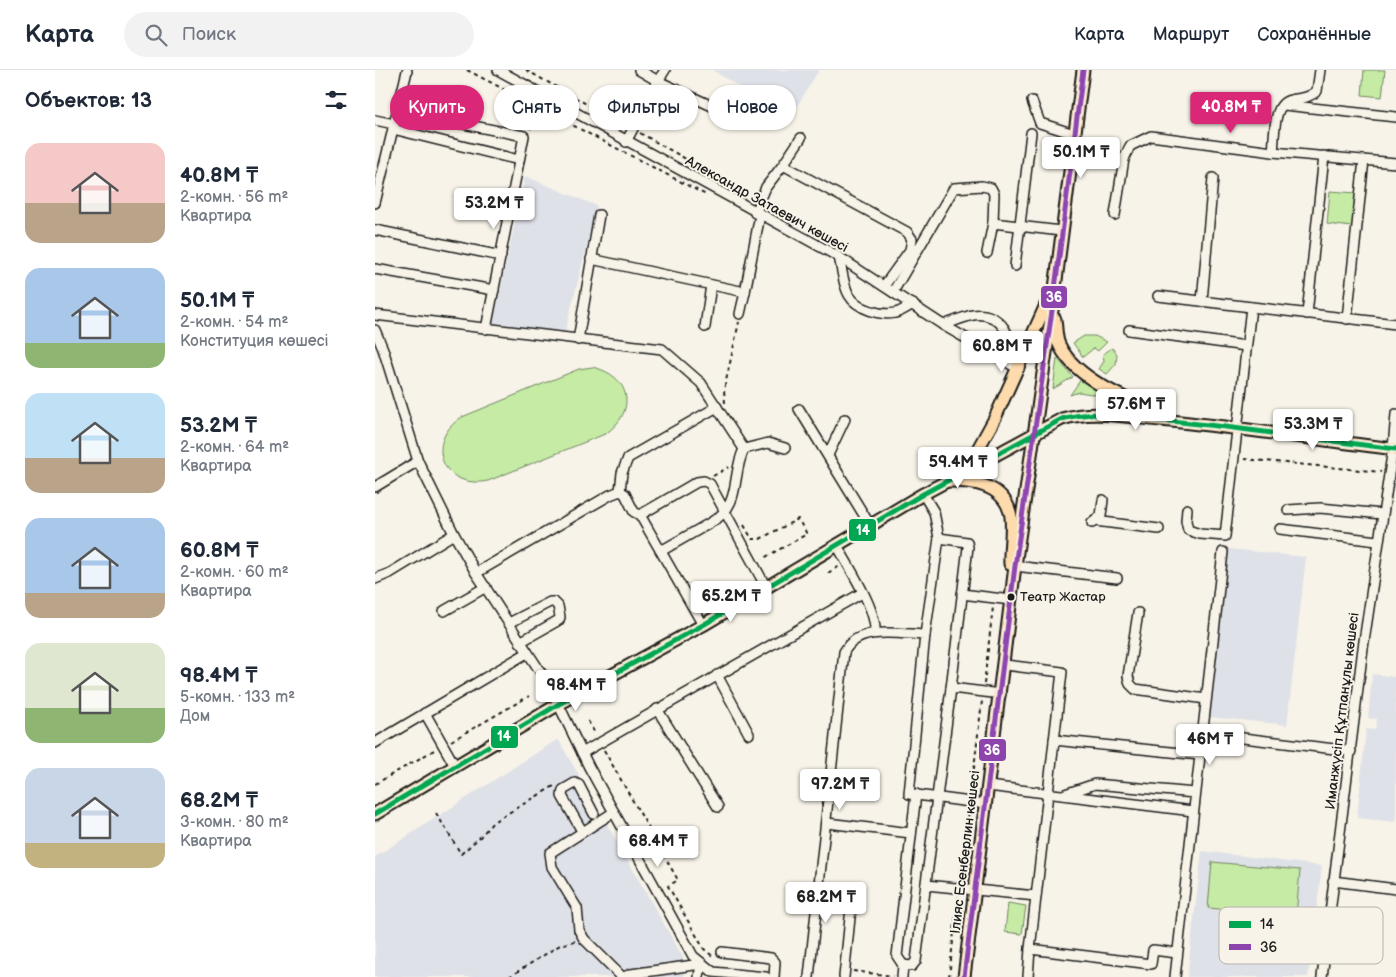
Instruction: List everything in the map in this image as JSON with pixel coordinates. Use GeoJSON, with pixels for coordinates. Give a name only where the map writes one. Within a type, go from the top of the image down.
{"type":"FeatureCollection","features":[{"type":"Feature","properties":{"kind":"main road"},"geometry":{"type":"LineString","coordinates":[[1083,70],[1053,304],[1058,342],[1076,368],[1092,380],[1173,421]]}},
{"type":"Feature","properties":{"kind":"main road"},"geometry":{"type":"LineString","coordinates":[[967,470],[1014,366],[1055,286]]}},
{"type":"Feature","properties":{"kind":"main road","name":"Ілияс Есенберлин көшесі"},"geometry":{"type":"LineString","coordinates":[[964,977],[1005,665],[1015,566],[1053,304]]}},
{"type":"Feature","properties":{"kind":"main road"},"geometry":{"type":"LineString","coordinates":[[375,814],[559,704],[703,624],[923,494],[1062,419],[1080,413],[1173,421],[1237,427],[1394,448]]}},
{"type":"Feature","properties":{"kind":"main road"},"geometry":{"type":"LineString","coordinates":[[946,481],[968,481],[990,487],[999,495],[1010,512],[1012,597]]}},
{"type":"Feature","properties":{"kind":"street","name":"Александр Затаевич көшесі"},"geometry":{"type":"LineString","coordinates":[[498,70],[589,122]]}},
{"type":"Feature","properties":{"kind":"street"},"geometry":{"type":"LineString","coordinates":[[639,70],[708,104]]}},
{"type":"Feature","properties":{"kind":"street"},"geometry":{"type":"LineString","coordinates":[[657,85],[665,70]]}},
{"type":"Feature","properties":{"kind":"street"},"geometry":{"type":"LineString","coordinates":[[1273,152],[1278,111],[1288,100],[1307,98],[1317,91],[1320,70]]}},
{"type":"Feature","properties":{"kind":"street"},"geometry":{"type":"LineString","coordinates":[[403,85],[407,71]]}},
{"type":"Feature","properties":{"kind":"street"},"geometry":{"type":"LineString","coordinates":[[1032,101],[1039,123],[1074,134]]}},
{"type":"Feature","properties":{"kind":"street"},"geometry":{"type":"LineString","coordinates":[[1284,105],[1396,117]]}},
{"type":"Feature","properties":{"kind":"street"},"geometry":{"type":"LineString","coordinates":[[375,120],[390,126]]}},
{"type":"Feature","properties":{"kind":"street"},"geometry":{"type":"LineString","coordinates":[[484,128],[524,136],[486,329]]}},
{"type":"Feature","properties":{"kind":"street"},"geometry":{"type":"LineString","coordinates":[[375,202],[392,130]]}},
{"type":"Feature","properties":{"kind":"street"},"geometry":{"type":"LineString","coordinates":[[404,130],[519,160]]}},
{"type":"Feature","properties":{"kind":"street","name":"Александр Затаевич көшесі"},"geometry":{"type":"LineString","coordinates":[[604,130],[839,257],[943,325],[1014,366]]}},
{"type":"Feature","properties":{"kind":"street"},"geometry":{"type":"LineString","coordinates":[[626,142],[632,130]]}},
{"type":"Feature","properties":{"kind":"street"},"geometry":{"type":"LineString","coordinates":[[1015,266],[1031,133]]}},
{"type":"Feature","properties":{"kind":"street"},"geometry":{"type":"LineString","coordinates":[[1115,215],[1124,159],[1130,146],[1151,136],[1273,152],[1396,163]]}},
{"type":"Feature","properties":{"kind":"street"},"geometry":{"type":"LineString","coordinates":[[740,314],[759,200],[801,138]]}},
{"type":"Feature","properties":{"kind":"street"},"geometry":{"type":"LineString","coordinates":[[1071,153],[1124,159]]}},
{"type":"Feature","properties":{"kind":"street"},"geometry":{"type":"LineString","coordinates":[[1307,314],[1324,156]]}},
{"type":"Feature","properties":{"kind":"street"},"geometry":{"type":"LineString","coordinates":[[1347,319],[1364,160]]}},
{"type":"Feature","properties":{"kind":"street"},"geometry":{"type":"LineString","coordinates":[[783,166],[907,232],[912,239],[910,250],[884,286]]}},
{"type":"Feature","properties":{"kind":"street"},"geometry":{"type":"LineString","coordinates":[[1202,301],[1213,178]]}},
{"type":"Feature","properties":{"kind":"street"},"geometry":{"type":"LineString","coordinates":[[893,292],[954,188],[983,186],[991,188],[994,194],[993,223],[987,253]]}},
{"type":"Feature","properties":{"kind":"street"},"geometry":{"type":"LineString","coordinates":[[578,340],[599,215]]}},
{"type":"Feature","properties":{"kind":"street"},"geometry":{"type":"LineString","coordinates":[[993,223],[1061,231]]}},
{"type":"Feature","properties":{"kind":"street"},"geometry":{"type":"LineString","coordinates":[[375,230],[501,256]]}},
{"type":"Feature","properties":{"kind":"street"},"geometry":{"type":"LineString","coordinates":[[839,257],[847,290],[850,297],[856,302],[879,313],[896,313],[913,304]]}},
{"type":"Feature","properties":{"kind":"street"},"geometry":{"type":"LineString","coordinates":[[591,259],[745,292]]}},
{"type":"Feature","properties":{"kind":"street"},"geometry":{"type":"LineString","coordinates":[[375,269],[494,290]]}},
{"type":"Feature","properties":{"kind":"street"},"geometry":{"type":"LineString","coordinates":[[705,327],[711,285]]}},
{"type":"Feature","properties":{"kind":"street"},"geometry":{"type":"LineString","coordinates":[[1158,296],[1396,324]]}},
{"type":"Feature","properties":{"kind":"street"},"geometry":{"type":"LineString","coordinates":[[1187,509],[1186,521],[1188,530],[1200,534],[1225,536],[1251,307]]}},
{"type":"Feature","properties":{"kind":"street"},"geometry":{"type":"LineString","coordinates":[[375,315],[662,349],[701,383],[744,449]]}},
{"type":"Feature","properties":{"kind":"street"},"geometry":{"type":"LineString","coordinates":[[943,325],[972,315],[985,315],[999,322],[1007,329],[1013,352],[1014,366]]}},
{"type":"Feature","properties":{"kind":"street"},"geometry":{"type":"LineString","coordinates":[[375,330],[383,349],[418,461],[454,534],[519,642],[549,685],[582,753],[693,956],[713,972],[765,977]]}},
{"type":"Feature","properties":{"kind":"street"},"geometry":{"type":"LineString","coordinates":[[1129,330],[1246,346]]}},
{"type":"Feature","properties":{"kind":"street"},"geometry":{"type":"LineString","coordinates":[[620,491],[622,473],[629,458],[717,407]]}},
{"type":"Feature","properties":{"kind":"street"},"geometry":{"type":"LineString","coordinates":[[799,409],[870,525]]}},
{"type":"Feature","properties":{"kind":"street","name":"Иманжүсіп Құтпанұлы көшесі"},"geometry":{"type":"LineString","coordinates":[[1330,907],[1377,541],[1394,448],[1396,414]]}},
{"type":"Feature","properties":{"kind":"street"},"geometry":{"type":"LineString","coordinates":[[828,455],[845,419]]}},
{"type":"Feature","properties":{"kind":"street"},"geometry":{"type":"LineString","coordinates":[[661,551],[725,514],[731,503],[737,463],[744,449],[768,443],[785,448]]}},
{"type":"Feature","properties":{"kind":"street"},"geometry":{"type":"LineString","coordinates":[[375,487],[418,461]]}},
{"type":"Feature","properties":{"kind":"street"},"geometry":{"type":"LineString","coordinates":[[639,515],[697,482],[704,481],[710,484],[766,587]]}},
{"type":"Feature","properties":{"kind":"street"},"geometry":{"type":"LineString","coordinates":[[620,491],[625,494],[634,512],[639,515],[703,624]]}},
{"type":"Feature","properties":{"kind":"street"},"geometry":{"type":"LineString","coordinates":[[476,573],[620,491]]}},
{"type":"Feature","properties":{"kind":"street"},"geometry":{"type":"LineString","coordinates":[[923,494],[934,512],[939,538],[925,635],[909,794],[986,804]]}},
{"type":"Feature","properties":{"kind":"street"},"geometry":{"type":"LineString","coordinates":[[1103,500],[1101,516],[1093,523],[1159,529]]}},
{"type":"Feature","properties":{"kind":"street"},"geometry":{"type":"LineString","coordinates":[[1288,510],[1319,508],[1382,514]]}},
{"type":"Feature","properties":{"kind":"street"},"geometry":{"type":"LineString","coordinates":[[1280,529],[1377,541]]}},
{"type":"Feature","properties":{"kind":"street"},"geometry":{"type":"LineString","coordinates":[[375,579],[390,573],[454,534]]}},
{"type":"Feature","properties":{"kind":"street"},"geometry":{"type":"LineString","coordinates":[[903,965],[912,966],[916,961],[951,688],[967,542],[939,538]]}},
{"type":"Feature","properties":{"kind":"street"},"geometry":{"type":"LineString","coordinates":[[837,545],[872,609],[876,624],[875,633]]}},
{"type":"Feature","properties":{"kind":"street"},"geometry":{"type":"LineString","coordinates":[[1175,977],[1223,552]]}},
{"type":"Feature","properties":{"kind":"street"},"geometry":{"type":"LineString","coordinates":[[1015,566],[1117,578]]}},
{"type":"Feature","properties":{"kind":"street"},"geometry":{"type":"LineString","coordinates":[[444,610],[486,587]]}},
{"type":"Feature","properties":{"kind":"street"},"geometry":{"type":"LineString","coordinates":[[582,753],[862,593]]}},
{"type":"Feature","properties":{"kind":"street"},"geometry":{"type":"LineString","coordinates":[[962,594],[994,598],[1012,597]]}},
{"type":"Feature","properties":{"kind":"street"},"geometry":{"type":"LineString","coordinates":[[509,623],[550,602],[554,602],[558,606],[559,620],[519,642]]}},
{"type":"Feature","properties":{"kind":"street"},"geometry":{"type":"LineString","coordinates":[[1139,613],[1128,676],[1130,684],[1135,689],[1206,698]]}},
{"type":"Feature","properties":{"kind":"street"},"geometry":{"type":"LineString","coordinates":[[809,977],[844,652],[847,645],[855,638],[875,633],[925,635]]}},
{"type":"Feature","properties":{"kind":"street"},"geometry":{"type":"LineString","coordinates":[[375,743],[527,652]]}},
{"type":"Feature","properties":{"kind":"street"},"geometry":{"type":"LineString","coordinates":[[1005,665],[1063,672],[1047,794],[1028,977]]}},
{"type":"Feature","properties":{"kind":"street"},"geometry":{"type":"LineString","coordinates":[[717,675],[749,734]]}},
{"type":"Feature","properties":{"kind":"street"},"geometry":{"type":"LineString","coordinates":[[951,688],[1001,694]]}},
{"type":"Feature","properties":{"kind":"street"},"geometry":{"type":"LineString","coordinates":[[657,709],[718,807]]}},
{"type":"Feature","properties":{"kind":"street"},"geometry":{"type":"LineString","coordinates":[[425,713],[455,766]]}},
{"type":"Feature","properties":{"kind":"street"},"geometry":{"type":"LineString","coordinates":[[1202,734],[1351,751]]}},
{"type":"Feature","properties":{"kind":"street"},"geometry":{"type":"LineString","coordinates":[[1054,740],[1200,755]]}},
{"type":"Feature","properties":{"kind":"street"},"geometry":{"type":"LineString","coordinates":[[582,831],[563,796],[563,790],[575,783],[579,785],[594,814]]}},
{"type":"Feature","properties":{"kind":"street"},"geometry":{"type":"LineString","coordinates":[[1063,794],[1095,784],[1195,793]]}},
{"type":"Feature","properties":{"kind":"street"},"geometry":{"type":"LineString","coordinates":[[988,786],[1193,811]]}},
{"type":"Feature","properties":{"kind":"street"},"geometry":{"type":"LineString","coordinates":[[901,977],[903,965],[897,956],[916,794]]}},
{"type":"Feature","properties":{"kind":"street"},"geometry":{"type":"LineString","coordinates":[[614,812],[550,853],[552,867],[577,908],[579,930],[584,939],[623,977],[631,974],[701,964]]}},
{"type":"Feature","properties":{"kind":"street"},"geometry":{"type":"LineString","coordinates":[[827,823],[911,833]]}},
{"type":"Feature","properties":{"kind":"street"},"geometry":{"type":"LineString","coordinates":[[1333,881],[1396,889]]}},
{"type":"Feature","properties":{"kind":"street"},"geometry":{"type":"LineString","coordinates":[[926,885],[1036,896]]}},
{"type":"Feature","properties":{"kind":"street"},"geometry":{"type":"LineString","coordinates":[[844,974],[853,888]]}},
{"type":"Feature","properties":{"kind":"street"},"geometry":{"type":"LineString","coordinates":[[1030,950],[1151,964],[1153,950],[1177,953]]}},
{"type":"Feature","properties":{"kind":"street"},"geometry":{"type":"LineString","coordinates":[[719,955],[771,958],[775,962],[773,977]]}},
{"type":"Feature","properties":{"kind":"street"},"geometry":{"type":"LineString","coordinates":[[699,977],[701,964]]}},
{"type":"Feature","properties":{"kind":"street","name":"Иманжүсіп Құтпанұлы көшесі"},"geometry":{"type":"LineString","coordinates":[[1322,977],[1323,964]]}},
{"type":"Feature","properties":{"kind":"path"},"geometry":{"type":"LineString","coordinates":[[467,70],[495,85]]}},
{"type":"Feature","properties":{"kind":"path"},"geometry":{"type":"LineString","coordinates":[[526,70],[589,106]]}},
{"type":"Feature","properties":{"kind":"path"},"geometry":{"type":"LineString","coordinates":[[524,136],[528,130]]}},
{"type":"Feature","properties":{"kind":"path"},"geometry":{"type":"LineString","coordinates":[[579,130],[707,196]]}},
{"type":"Feature","properties":{"kind":"path"},"geometry":{"type":"LineString","coordinates":[[594,138],[599,130]]}},
{"type":"Feature","properties":{"kind":"path"},"geometry":{"type":"LineString","coordinates":[[635,130],[759,200]]}},
{"type":"Feature","properties":{"kind":"path"},"geometry":{"type":"LineString","coordinates":[[727,409],[724,390],[740,314]]}},
{"type":"Feature","properties":{"kind":"path"},"geometry":{"type":"LineString","coordinates":[[1234,458],[1389,472]]}},
{"type":"Feature","properties":{"kind":"path"},"geometry":{"type":"LineString","coordinates":[[710,484],[711,477],[737,463]]}},
{"type":"Feature","properties":{"kind":"path"},"geometry":{"type":"LineString","coordinates":[[744,525],[752,539],[761,539],[798,519],[807,534],[753,564]]}},
{"type":"Feature","properties":{"kind":"path"},"geometry":{"type":"LineString","coordinates":[[828,573],[846,563]]}},
{"type":"Feature","properties":{"kind":"path"},"geometry":{"type":"LineString","coordinates":[[949,977],[994,598]]}},
{"type":"Feature","properties":{"kind":"path"},"geometry":{"type":"LineString","coordinates":[[375,784],[529,696]]}},
{"type":"Feature","properties":{"kind":"path"},"geometry":{"type":"LineString","coordinates":[[588,721],[678,880],[668,886],[704,949],[719,955]]}},
{"type":"Feature","properties":{"kind":"path"},"geometry":{"type":"LineString","coordinates":[[435,813],[461,854],[493,822],[557,785]]}},
{"type":"Feature","properties":{"kind":"path"},"geometry":{"type":"LineString","coordinates":[[509,977],[560,945],[584,939]]}},
{"type":"Feature","properties":{"kind":"path"},"geometry":{"type":"LineString","coordinates":[[844,974],[901,977]]}},
{"type":"Feature","properties":{"kind":"shaded area"},"geometry":{"type":"Polygon","coordinates":[[[712,70],[819,70],[796,108],[796,85],[736,85],[712,70]]]}},
{"type":"Feature","properties":{"kind":"shaded area"},"geometry":{"type":"Polygon","coordinates":[[[525,176],[597,206],[565,332],[493,323],[525,176]]]}},
{"type":"Feature","properties":{"kind":"shaded area"},"geometry":{"type":"Polygon","coordinates":[[[1229,549],[1306,557],[1287,725],[1210,717],[1229,549]]]}},
{"type":"Feature","properties":{"kind":"shaded area"},"geometry":{"type":"Polygon","coordinates":[[[1372,674],[1396,677],[1396,822],[1357,818],[1366,729],[1375,730],[1377,719],[1368,718],[1372,674]]]}},
{"type":"Feature","properties":{"kind":"shaded area"},"geometry":{"type":"Polygon","coordinates":[[[558,739],[683,957],[684,977],[375,977],[375,857],[558,739]]]}},
{"type":"Feature","properties":{"kind":"shaded area"},"geometry":{"type":"Polygon","coordinates":[[[1202,851],[1322,866],[1317,907],[1219,907],[1219,964],[1310,964],[1308,977],[1187,977],[1202,851]]]}},
{"type":"Feature","properties":{"kind":"green space"},"geometry":{"type":"Polygon","coordinates":[[[1364,70],[1385,70],[1382,97],[1362,95],[1364,70]]]}},
{"type":"Feature","properties":{"kind":"green space"},"geometry":{"type":"Polygon","coordinates":[[[1330,191],[1356,193],[1352,227],[1327,224],[1330,191]]]}},
{"type":"Feature","properties":{"kind":"green space"},"geometry":{"type":"Polygon","coordinates":[[[1084,336],[1095,336],[1107,342],[1098,351],[1094,348],[1083,357],[1073,343],[1084,336]]]}},
{"type":"Feature","properties":{"kind":"green space"},"geometry":{"type":"Polygon","coordinates":[[[1112,348],[1117,354],[1116,364],[1107,374],[1099,369],[1104,361],[1103,354],[1112,348]]]}},
{"type":"Feature","properties":{"kind":"green space"},"geometry":{"type":"Polygon","coordinates":[[[1057,358],[1073,377],[1053,389],[1057,358]]]}},
{"type":"Feature","properties":{"kind":"green space"},"geometry":{"type":"Polygon","coordinates":[[[592,367],[605,371],[615,378],[622,386],[626,395],[626,405],[622,415],[616,425],[605,434],[488,481],[472,482],[459,478],[449,471],[443,462],[441,451],[443,439],[450,427],[462,417],[579,369],[592,367]]]}},
{"type":"Feature","properties":{"kind":"green space"},"geometry":{"type":"Polygon","coordinates":[[[1081,379],[1104,396],[1079,392],[1070,395],[1081,379]]]}},
{"type":"Feature","properties":{"kind":"green space"},"geometry":{"type":"Polygon","coordinates":[[[1212,862],[1300,870],[1297,907],[1208,908],[1212,862]]]}},
{"type":"Feature","properties":{"kind":"green space"},"geometry":{"type":"Polygon","coordinates":[[[1008,903],[1026,906],[1022,934],[1005,932],[1008,903]]]}},
{"type":"Feature","properties":{"kind":"transit line","name":"36"},"geometry":{"type":"LineString","coordinates":[[964,977],[1015,566],[1053,304],[1083,70]]}},
{"type":"Feature","properties":{"kind":"transit line","name":"14"},"geometry":{"type":"LineString","coordinates":[[375,814],[559,704],[703,625],[923,494],[1062,419],[1098,414],[1123,416],[1219,426],[1396,449]]}},
{"type":"Feature","properties":{"kind":"place","name":"Театр Жастар"},"geometry":{"type":"Point","coordinates":[1011,597]}}]}
